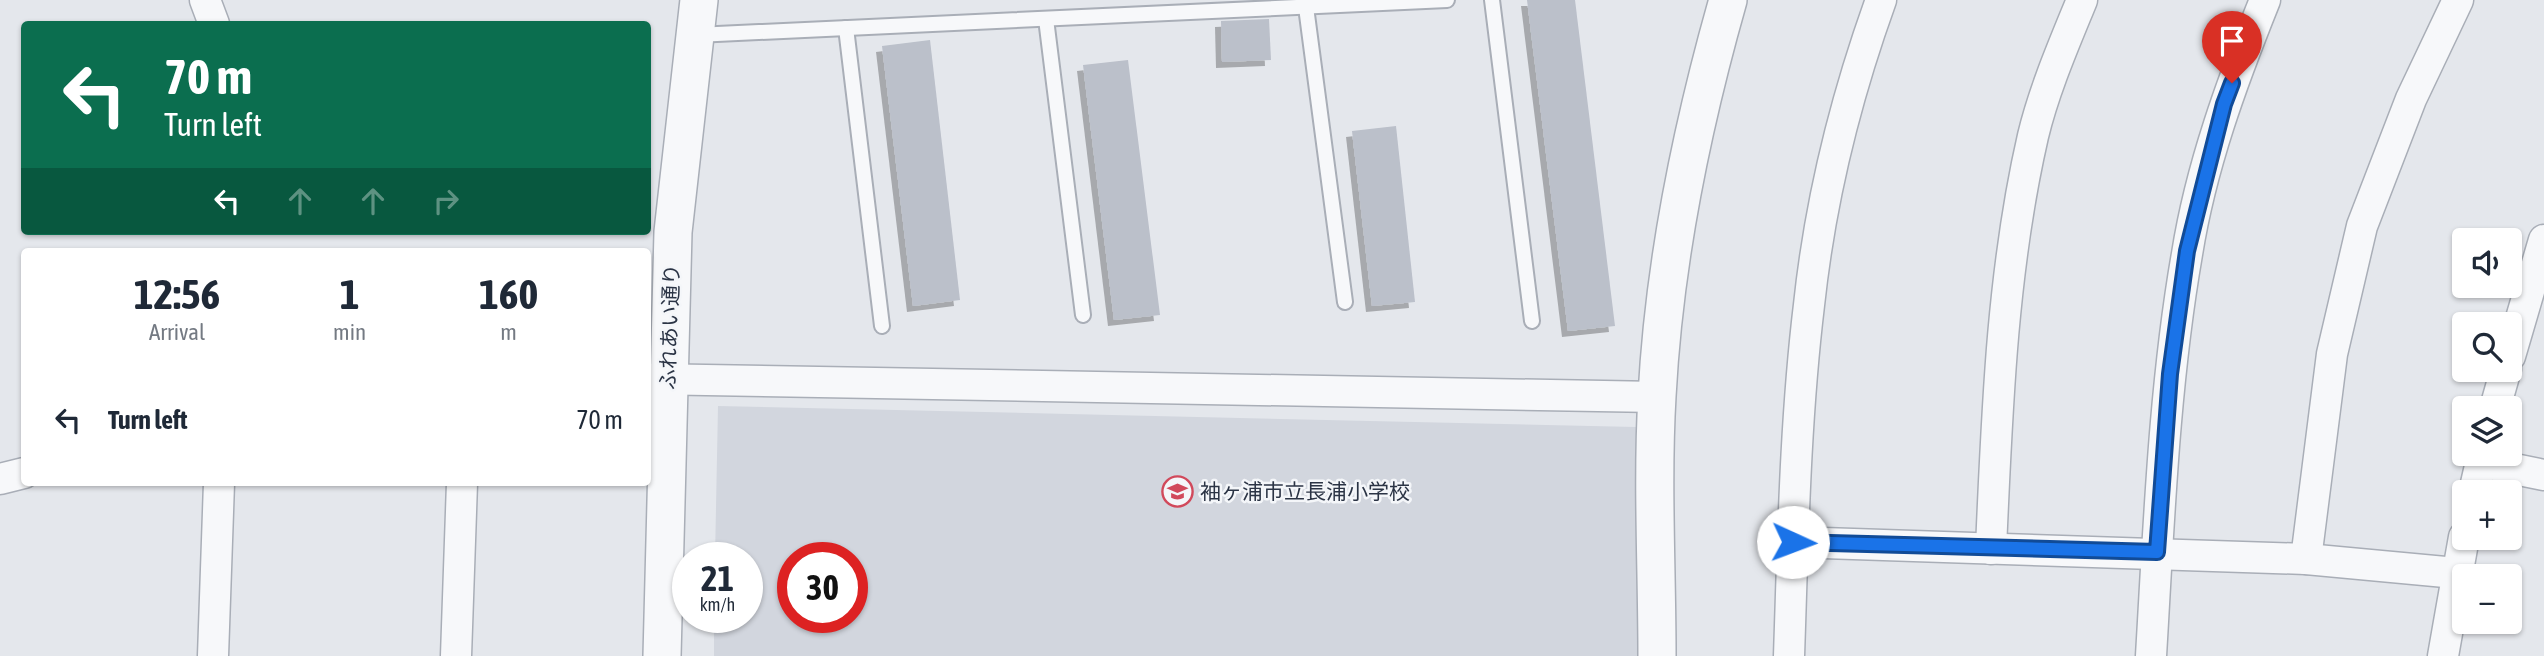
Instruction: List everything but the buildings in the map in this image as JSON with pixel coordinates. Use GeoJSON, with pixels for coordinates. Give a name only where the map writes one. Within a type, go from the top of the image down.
{"type":"FeatureCollection","features":[{"type":"Feature","properties":{"kind":"street"},"geometry":{"type":"LineString","coordinates":[[205,0],[213,21]]}},
{"type":"Feature","properties":{"kind":"street"},"geometry":{"type":"LineString","coordinates":[[1657,656],[1657,397],[1681,184],[1728,0]]}},
{"type":"Feature","properties":{"kind":"street"},"geometry":{"type":"LineString","coordinates":[[1789,656],[1793,542],[1809,304],[1828,195],[1856,69],[1881,0]]}},
{"type":"Feature","properties":{"kind":"street"},"geometry":{"type":"LineString","coordinates":[[1991,549],[1998,384],[2011,242],[2034,132],[2082,0]]}},
{"type":"Feature","properties":{"kind":"street"},"geometry":{"type":"LineString","coordinates":[[2151,656],[2170,374],[2187,251],[2224,104],[2265,0]]}},
{"type":"Feature","properties":{"kind":"street"},"geometry":{"type":"LineString","coordinates":[[2306,559],[2332,354],[2362,226],[2411,99],[2458,0]]}},
{"type":"Feature","properties":{"kind":"street","name":"ふれあい通り"},"geometry":{"type":"LineString","coordinates":[[662,656],[658,380],[697,18]]}},
{"type":"Feature","properties":{"kind":"street"},"geometry":{"type":"LineString","coordinates":[[2522,315],[2544,240]]}},
{"type":"Feature","properties":{"kind":"street"},"geometry":{"type":"LineString","coordinates":[[658,380],[1657,397]]}},
{"type":"Feature","properties":{"kind":"street"},"geometry":{"type":"LineString","coordinates":[[2512,466],[2544,475]]}},
{"type":"Feature","properties":{"kind":"street"},"geometry":{"type":"LineString","coordinates":[[0,479],[21,474]]}},
{"type":"Feature","properties":{"kind":"street"},"geometry":{"type":"LineString","coordinates":[[213,656],[219,486]]}},
{"type":"Feature","properties":{"kind":"street"},"geometry":{"type":"LineString","coordinates":[[456,656],[462,486]]}},
{"type":"Feature","properties":{"kind":"street"},"geometry":{"type":"LineString","coordinates":[[1793,542],[2157,552],[2189,557],[2306,559],[2452,573]]}},
{"type":"Feature","properties":{"kind":"street"},"geometry":{"type":"LineString","coordinates":[[2443,656],[2452,599]]}},
{"type":"Feature","properties":{"kind":"lane"},"geometry":{"type":"LineString","coordinates":[[697,18],[846,28],[1447,0]]}},
{"type":"Feature","properties":{"kind":"lane"},"geometry":{"type":"LineString","coordinates":[[1492,0],[1532,321]]}},
{"type":"Feature","properties":{"kind":"lane"},"geometry":{"type":"LineString","coordinates":[[1306,7],[1345,302]]}},
{"type":"Feature","properties":{"kind":"lane"},"geometry":{"type":"LineString","coordinates":[[1046,19],[1083,315]]}},
{"type":"Feature","properties":{"kind":"lane"},"geometry":{"type":"LineString","coordinates":[[846,28],[883,326]]}},
{"type":"Feature","properties":{"kind":"shaded area","name":"袖ヶ浦市立長浦小学校"},"geometry":{"type":"Polygon","coordinates":[[[718,406],[1636,427],[1638,656],[714,656],[714,633],[763,633],[763,542],[715,542],[718,406]]]}},
{"type":"Feature","properties":{"kind":"place","name":"袖ヶ浦市立長浦小学校"},"geometry":{"type":"Point","coordinates":[1177,492]}},
{"type":"Feature","properties":{"kind":"route"},"geometry":{"type":"LineString","coordinates":[[1793,542],[2157,552],[2170,374],[2187,251],[2224,104],[2232,83]]}}]}
